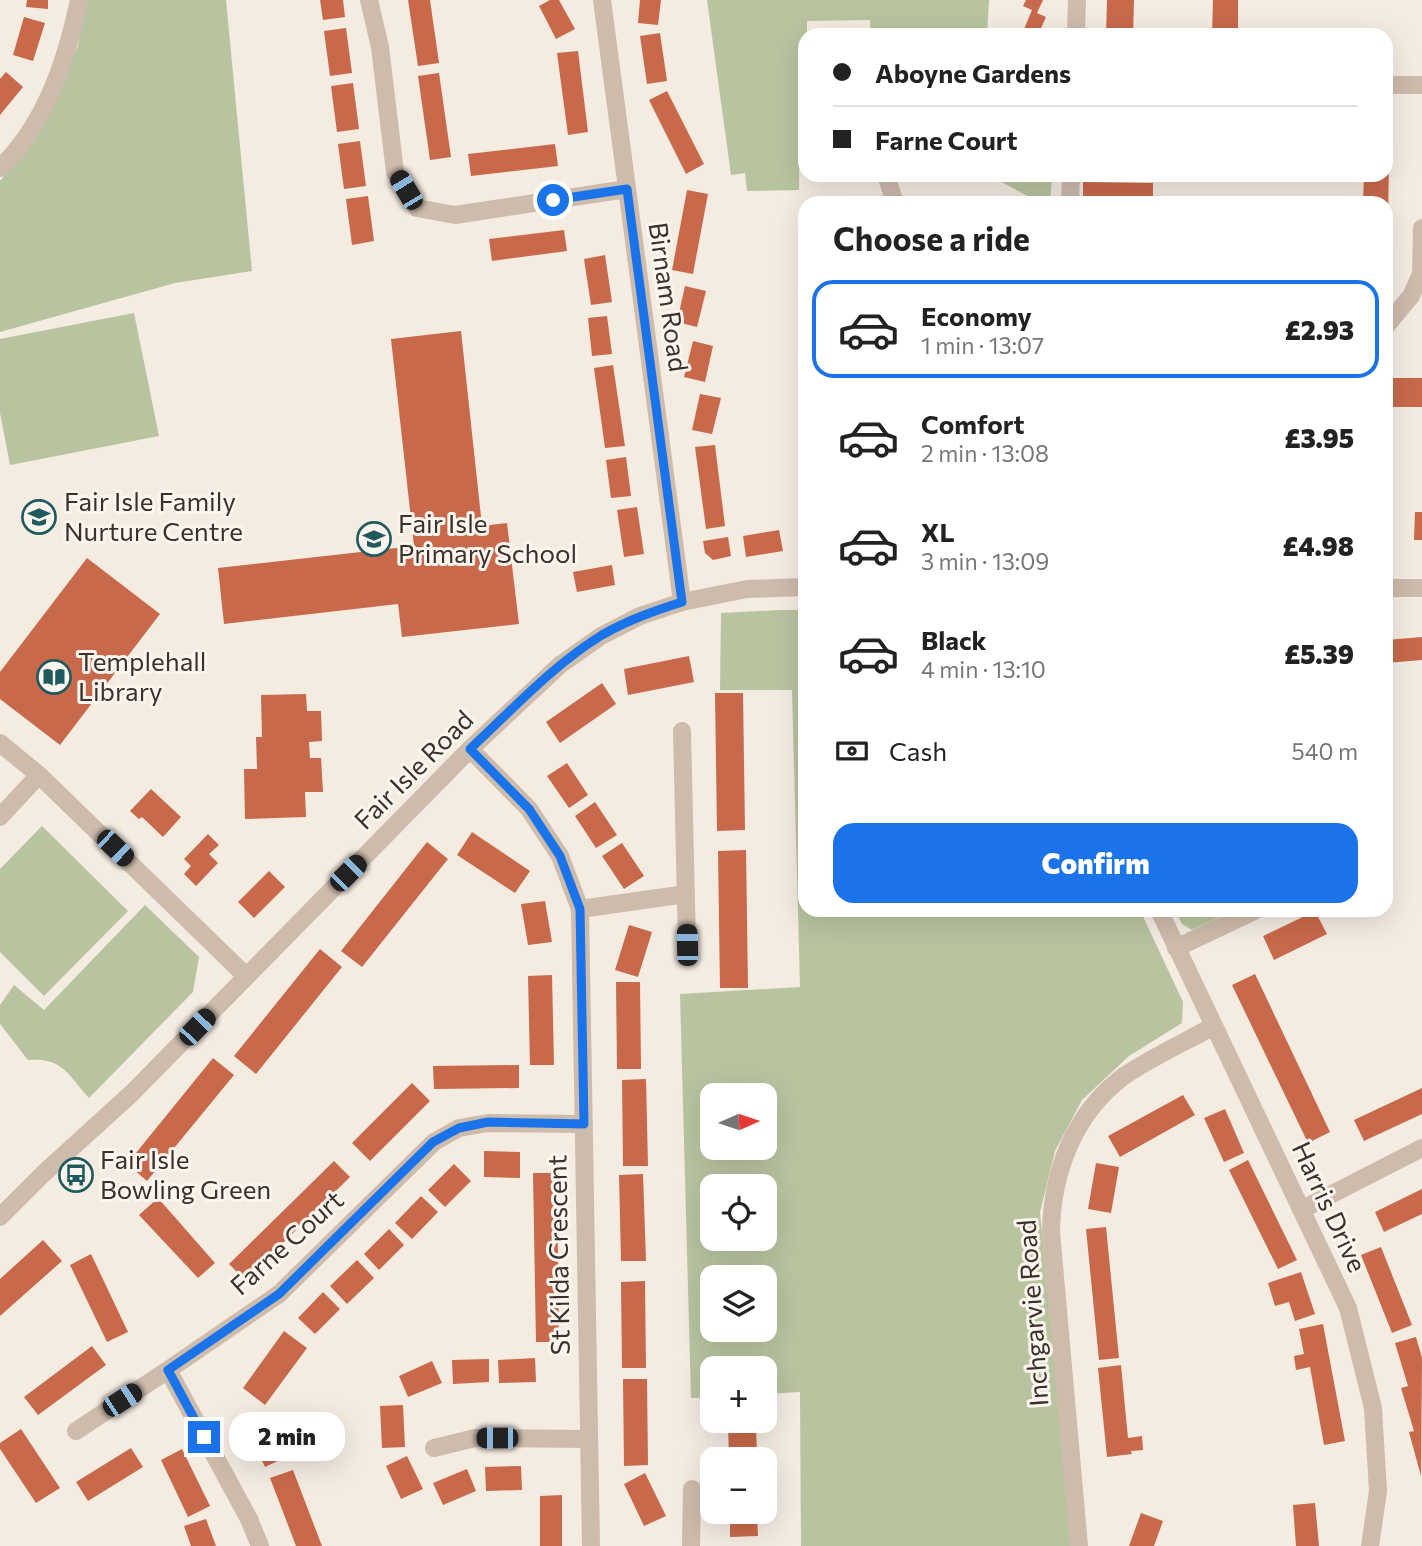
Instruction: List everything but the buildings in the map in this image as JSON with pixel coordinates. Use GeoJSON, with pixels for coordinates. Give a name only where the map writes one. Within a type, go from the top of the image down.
{"type":"FeatureCollection","features":[{"type":"Feature","properties":{"kind":"street"},"geometry":{"type":"LineString","coordinates":[[0,168],[40,117],[57,80],[71,38],[79,0]]}},
{"type":"Feature","properties":{"kind":"street"},"geometry":{"type":"LineString","coordinates":[[369,0],[380,47],[395,172],[417,208],[455,215],[627,189]]}},
{"type":"Feature","properties":{"kind":"street","name":"Birnam Road"},"geometry":{"type":"LineString","coordinates":[[601,0],[682,602]]}},
{"type":"Feature","properties":{"kind":"street"},"geometry":{"type":"LineString","coordinates":[[1076,28],[1077,0]]}},
{"type":"Feature","properties":{"kind":"street"},"geometry":{"type":"LineString","coordinates":[[1393,85],[1422,85]]}},
{"type":"Feature","properties":{"kind":"street"},"geometry":{"type":"LineString","coordinates":[[1393,318],[1411,296],[1421,274],[1422,228]]}},
{"type":"Feature","properties":{"kind":"street","name":"Fair Isle Road"},"geometry":{"type":"LineString","coordinates":[[0,1217],[132,1093],[470,749],[560,665],[601,636],[640,616],[682,602],[747,589],[798,587]]}},
{"type":"Feature","properties":{"kind":"street"},"geometry":{"type":"LineString","coordinates":[[1393,588],[1422,588]]}},
{"type":"Feature","properties":{"kind":"street"},"geometry":{"type":"LineString","coordinates":[[682,732],[687,945]]}},
{"type":"Feature","properties":{"kind":"street"},"geometry":{"type":"LineString","coordinates":[[0,743],[39,775],[246,976]]}},
{"type":"Feature","properties":{"kind":"street","name":"St Kilda Crescent"},"geometry":{"type":"LineString","coordinates":[[470,749],[529,809],[560,856],[580,909],[591,1546]]}},
{"type":"Feature","properties":{"kind":"street"},"geometry":{"type":"LineString","coordinates":[[0,817],[39,775]]}},
{"type":"Feature","properties":{"kind":"street"},"geometry":{"type":"LineString","coordinates":[[580,909],[686,894]]}},
{"type":"Feature","properties":{"kind":"street","name":"Harris Drive"},"geometry":{"type":"LineString","coordinates":[[1162,917],[1348,1308],[1373,1408],[1378,1491],[1370,1546]]}},
{"type":"Feature","properties":{"kind":"street"},"geometry":{"type":"LineString","coordinates":[[1176,948],[1241,917]]}},
{"type":"Feature","properties":{"kind":"street","name":"Inchgarvie Road"},"geometry":{"type":"LineString","coordinates":[[1079,1546],[1051,1232],[1052,1202],[1061,1163],[1072,1137],[1090,1110],[1108,1090],[1126,1075],[1214,1026]]}},
{"type":"Feature","properties":{"kind":"street","name":"Farne Court"},"geometry":{"type":"LineString","coordinates":[[76,1431],[279,1294],[433,1142],[459,1128],[488,1122],[584,1124]]}},
{"type":"Feature","properties":{"kind":"street"},"geometry":{"type":"LineString","coordinates":[[1301,1210],[1422,1148]]}},
{"type":"Feature","properties":{"kind":"street"},"geometry":{"type":"LineString","coordinates":[[168,1370],[249,1519],[260,1546]]}},
{"type":"Feature","properties":{"kind":"street"},"geometry":{"type":"LineString","coordinates":[[434,1448],[474,1438],[589,1439]]}},
{"type":"Feature","properties":{"kind":"street"},"geometry":{"type":"LineString","coordinates":[[691,1546],[692,1489]]}},
{"type":"Feature","properties":{"kind":"green space"},"geometry":{"type":"Polygon","coordinates":[[[85,0],[226,0],[252,271],[175,283],[0,332],[0,181],[27,148],[64,80],[78,45],[85,0]]]}},
{"type":"Feature","properties":{"kind":"green space"},"geometry":{"type":"Polygon","coordinates":[[[707,0],[989,0],[987,28],[871,28],[870,20],[807,21],[807,28],[798,28],[799,190],[747,191],[745,173],[731,175],[707,0]]]}},
{"type":"Feature","properties":{"kind":"green space"},"geometry":{"type":"Polygon","coordinates":[[[1002,182],[1052,182],[1050,196],[1027,196],[1002,182]]]}},
{"type":"Feature","properties":{"kind":"green space"},"geometry":{"type":"Polygon","coordinates":[[[134,313],[159,436],[10,465],[0,413],[0,339],[134,313]]]}},
{"type":"Feature","properties":{"kind":"green space"},"geometry":{"type":"Polygon","coordinates":[[[798,610],[798,913],[792,690],[720,690],[721,613],[798,610]]]}},
{"type":"Feature","properties":{"kind":"green space"},"geometry":{"type":"Polygon","coordinates":[[[42,826],[128,911],[44,996],[0,952],[0,869],[42,826]]]}},
{"type":"Feature","properties":{"kind":"green space"},"geometry":{"type":"Polygon","coordinates":[[[145,905],[199,957],[193,992],[89,1098],[64,1069],[49,1061],[28,1060],[0,1024],[0,1005],[14,985],[44,1010],[145,905]]]}},
{"type":"Feature","properties":{"kind":"green space"},"geometry":{"type":"Polygon","coordinates":[[[798,917],[1143,917],[1183,1002],[1182,1023],[1129,1056],[1082,1100],[1055,1151],[1040,1212],[1072,1546],[801,1546],[800,1392],[777,1393],[777,1356],[700,1356],[700,1398],[691,1398],[680,994],[800,987],[798,917]]]}},
{"type":"Feature","properties":{"kind":"green space"},"geometry":{"type":"Polygon","coordinates":[[[1178,917],[1219,917],[1192,930],[1182,924],[1178,917]]]}},
{"type":"Feature","properties":{"kind":"place","name":"Fair Isle Family Nurture Centre"},"geometry":{"type":"Point","coordinates":[39,517]}},
{"type":"Feature","properties":{"kind":"place","name":"Fair Isle Primary School"},"geometry":{"type":"Point","coordinates":[374,539]}},
{"type":"Feature","properties":{"kind":"place","name":"Templehall Library"},"geometry":{"type":"Point","coordinates":[54,677]}},
{"type":"Feature","properties":{"kind":"place","name":"Fair Isle Bowling Green"},"geometry":{"type":"Point","coordinates":[76,1175]}},
{"type":"Feature","properties":{"kind":"route"},"geometry":{"type":"LineString","coordinates":[[204,1437],[168,1370],[279,1294],[433,1142],[459,1128],[488,1122],[584,1124],[580,909],[560,856],[529,809],[470,749],[560,665],[601,636],[640,616],[682,602],[627,189],[553,200]]}}]}
